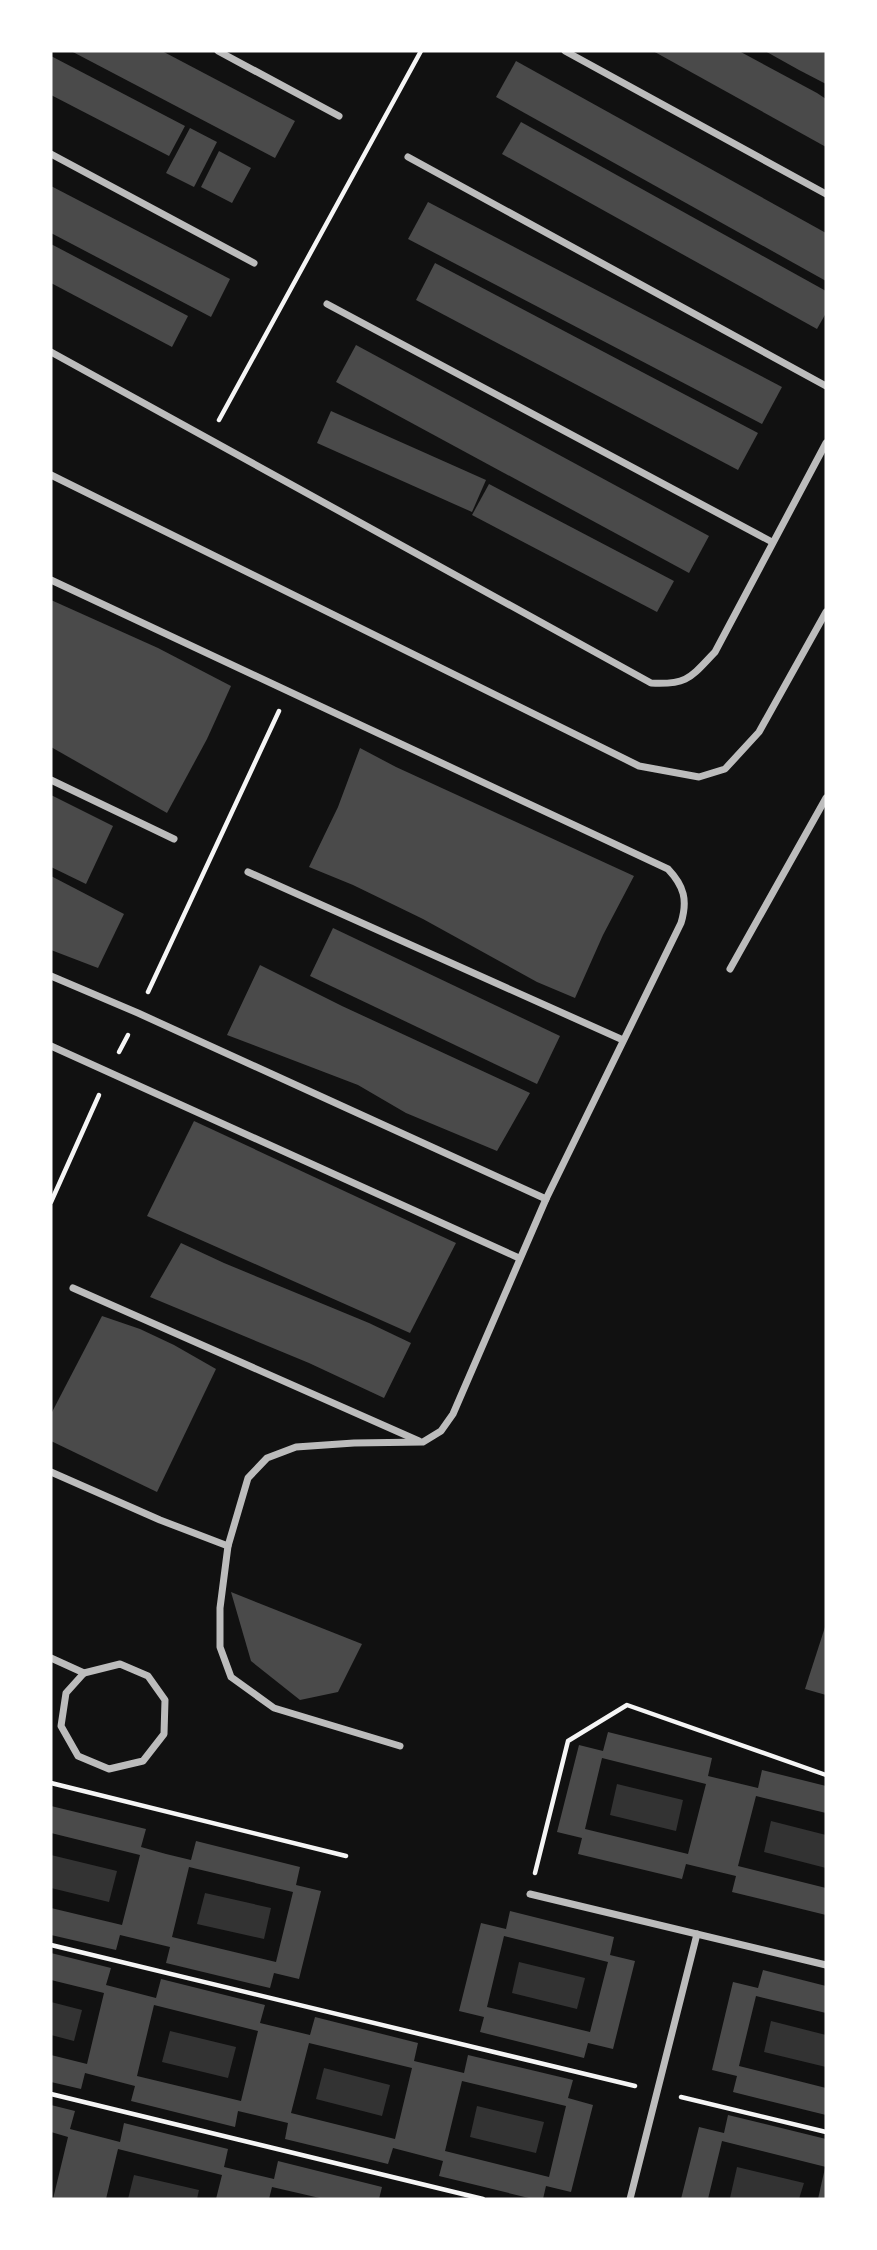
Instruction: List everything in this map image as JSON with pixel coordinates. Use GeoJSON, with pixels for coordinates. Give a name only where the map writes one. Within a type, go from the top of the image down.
{"type":"FeatureCollection","features":[{"type":"Feature","properties":{"kind":"street"},"geometry":{"type":"LineString","coordinates":[[218,51],[339,116]]}},
{"type":"Feature","properties":{"kind":"street"},"geometry":{"type":"LineString","coordinates":[[565,51],[826,194]]}},
{"type":"Feature","properties":{"kind":"street"},"geometry":{"type":"LineString","coordinates":[[51,154],[254,263]]}},
{"type":"Feature","properties":{"kind":"street"},"geometry":{"type":"LineString","coordinates":[[408,157],[826,386]]}},
{"type":"Feature","properties":{"kind":"street"},"geometry":{"type":"LineString","coordinates":[[327,304],[772,542]]}},
{"type":"Feature","properties":{"kind":"street"},"geometry":{"type":"LineString","coordinates":[[51,352],[651,682],[669,684],[691,677],[715,652],[826,443]]}},
{"type":"Feature","properties":{"kind":"street"},"geometry":{"type":"LineString","coordinates":[[51,475],[639,766],[699,777],[725,769],[759,732],[826,612]]}},
{"type":"Feature","properties":{"kind":"street"},"geometry":{"type":"LineString","coordinates":[[51,580],[668,869],[679,880],[684,893],[685,909],[681,923],[546,1199],[453,1413],[441,1431],[423,1442],[296,1447],[268,1458],[248,1478],[228,1546],[220,1608],[220,1647],[231,1677],[274,1708],[400,1746]]}},
{"type":"Feature","properties":{"kind":"street"},"geometry":{"type":"LineString","coordinates":[[51,780],[174,839]]}},
{"type":"Feature","properties":{"kind":"street"},"geometry":{"type":"LineString","coordinates":[[730,969],[826,798]]}},
{"type":"Feature","properties":{"kind":"street"},"geometry":{"type":"LineString","coordinates":[[248,872],[623,1040]]}},
{"type":"Feature","properties":{"kind":"street"},"geometry":{"type":"LineString","coordinates":[[51,976],[546,1199]]}},
{"type":"Feature","properties":{"kind":"street"},"geometry":{"type":"LineString","coordinates":[[51,1046],[519,1258]]}},
{"type":"Feature","properties":{"kind":"street"},"geometry":{"type":"LineString","coordinates":[[73,1287],[423,1442]]}},
{"type":"Feature","properties":{"kind":"street"},"geometry":{"type":"LineString","coordinates":[[51,1472],[160,1520],[228,1546]]}},
{"type":"Feature","properties":{"kind":"street"},"geometry":{"type":"LineString","coordinates":[[51,1658],[84,1673],[120,1664],[148,1676],[165,1700],[164,1734],[143,1761],[109,1769],[78,1756],[61,1726],[66,1693],[84,1673]]}},
{"type":"Feature","properties":{"kind":"street"},"geometry":{"type":"LineString","coordinates":[[530,1894],[826,1965]]}},
{"type":"Feature","properties":{"kind":"street"},"geometry":{"type":"LineString","coordinates":[[630,2199],[697,1934]]}},
{"type":"Feature","properties":{"kind":"path"},"geometry":{"type":"LineString","coordinates":[[209,439],[421,51]]}},
{"type":"Feature","properties":{"kind":"path"},"geometry":{"type":"LineString","coordinates":[[51,1202],[288,691]]}},
{"type":"Feature","properties":{"kind":"path"},"geometry":{"type":"LineString","coordinates":[[530,1894],[568,1741],[627,1705],[826,1775]]}},
{"type":"Feature","properties":{"kind":"path"},"geometry":{"type":"LineString","coordinates":[[51,1783],[346,1856]]}},
{"type":"Feature","properties":{"kind":"path"},"geometry":{"type":"LineString","coordinates":[[51,1944],[826,2132]]}},
{"type":"Feature","properties":{"kind":"path"},"geometry":{"type":"LineString","coordinates":[[51,2094],[483,2199]]}},
{"type":"Feature","properties":{"kind":"shaded area"},"geometry":{"type":"Polygon","coordinates":[[[617,1784],[683,1800],[676,1831],[610,1815],[617,1784]]]}},
{"type":"Feature","properties":{"kind":"shaded area"},"geometry":{"type":"Polygon","coordinates":[[[771,1821],[826,1835],[826,1868],[764,1852],[771,1821]]]}},
{"type":"Feature","properties":{"kind":"shaded area"},"geometry":{"type":"Polygon","coordinates":[[[51,1855],[117,1871],[109,1902],[51,1888],[51,1855]]]}},
{"type":"Feature","properties":{"kind":"shaded area"},"geometry":{"type":"Polygon","coordinates":[[[205,1893],[271,1908],[264,1939],[197,1924],[205,1893]]]}},
{"type":"Feature","properties":{"kind":"shaded area"},"geometry":{"type":"Polygon","coordinates":[[[519,1962],[585,1978],[577,2009],[512,1993],[519,1962]]]}},
{"type":"Feature","properties":{"kind":"shaded area"},"geometry":{"type":"Polygon","coordinates":[[[51,2002],[82,2010],[74,2041],[51,2035],[51,2002]]]}},
{"type":"Feature","properties":{"kind":"shaded area"},"geometry":{"type":"Polygon","coordinates":[[[771,2021],[826,2035],[826,2067],[764,2052],[771,2021]]]}},
{"type":"Feature","properties":{"kind":"shaded area"},"geometry":{"type":"Polygon","coordinates":[[[170,2031],[236,2047],[228,2078],[162,2062],[170,2031]]]}},
{"type":"Feature","properties":{"kind":"shaded area"},"geometry":{"type":"Polygon","coordinates":[[[324,2068],[390,2085],[382,2116],[316,2099],[324,2068]]]}},
{"type":"Feature","properties":{"kind":"shaded area"},"geometry":{"type":"Polygon","coordinates":[[[477,2106],[544,2122],[536,2153],[470,2137],[477,2106]]]}},
{"type":"Feature","properties":{"kind":"shaded area"},"geometry":{"type":"Polygon","coordinates":[[[737,2167],[804,2183],[799,2199],[730,2198],[737,2167]]]}},
{"type":"Feature","properties":{"kind":"shaded area"},"geometry":{"type":"Polygon","coordinates":[[[134,2175],[199,2190],[197,2199],[128,2199],[134,2175]]]}},
{"type":"Feature","properties":{"kind":"building"},"geometry":{"type":"Polygon","coordinates":[[[71,51],[162,51],[295,121],[275,158],[71,51]]]}},
{"type":"Feature","properties":{"kind":"building"},"geometry":{"type":"Polygon","coordinates":[[[653,51],[739,51],[817,93],[826,99],[826,147],[653,51]]]}},
{"type":"Feature","properties":{"kind":"building"},"geometry":{"type":"Polygon","coordinates":[[[765,51],[826,51],[826,84],[799,70],[765,51]]]}},
{"type":"Feature","properties":{"kind":"building"},"geometry":{"type":"Polygon","coordinates":[[[51,56],[185,126],[169,156],[51,95],[51,56]]]}},
{"type":"Feature","properties":{"kind":"building"},"geometry":{"type":"Polygon","coordinates":[[[516,61],[826,233],[826,281],[496,97],[516,61]]]}},
{"type":"Feature","properties":{"kind":"building"},"geometry":{"type":"Polygon","coordinates":[[[521,122],[826,291],[826,313],[817,329],[502,154],[521,122]]]}},
{"type":"Feature","properties":{"kind":"building"},"geometry":{"type":"Polygon","coordinates":[[[190,128],[217,142],[194,187],[166,173],[190,128]]]}},
{"type":"Feature","properties":{"kind":"building"},"geometry":{"type":"Polygon","coordinates":[[[219,151],[251,168],[232,203],[201,187],[219,151]]]}},
{"type":"Feature","properties":{"kind":"building"},"geometry":{"type":"Polygon","coordinates":[[[51,186],[230,279],[211,317],[51,233],[51,186]]]}},
{"type":"Feature","properties":{"kind":"building"},"geometry":{"type":"Polygon","coordinates":[[[428,202],[782,387],[762,424],[408,239],[428,202]]]}},
{"type":"Feature","properties":{"kind":"building"},"geometry":{"type":"Polygon","coordinates":[[[51,244],[188,316],[172,347],[51,283],[51,244]]]}},
{"type":"Feature","properties":{"kind":"building"},"geometry":{"type":"Polygon","coordinates":[[[435,263],[758,433],[738,470],[416,300],[435,263]]]}},
{"type":"Feature","properties":{"kind":"building"},"geometry":{"type":"Polygon","coordinates":[[[356,345],[709,536],[689,573],[336,382],[356,345]]]}},
{"type":"Feature","properties":{"kind":"building"},"geometry":{"type":"Polygon","coordinates":[[[331,411],[486,480],[472,512],[317,443],[331,411]]]}},
{"type":"Feature","properties":{"kind":"building"},"geometry":{"type":"Polygon","coordinates":[[[489,484],[674,581],[657,612],[472,515],[489,484]]]}},
{"type":"Feature","properties":{"kind":"building"},"geometry":{"type":"Polygon","coordinates":[[[51,600],[158,648],[231,686],[207,739],[167,813],[51,747],[51,600]]]}},
{"type":"Feature","properties":{"kind":"building"},"geometry":{"type":"Polygon","coordinates":[[[360,748],[634,876],[603,935],[575,998],[537,982],[423,919],[309,867],[338,807],[360,748]]]}},
{"type":"Feature","properties":{"kind":"building"},"geometry":{"type":"Polygon","coordinates":[[[51,795],[113,826],[86,884],[51,867],[51,795]]]}},
{"type":"Feature","properties":{"kind":"building"},"geometry":{"type":"Polygon","coordinates":[[[51,876],[124,914],[98,968],[51,950],[51,876]]]}},
{"type":"Feature","properties":{"kind":"building"},"geometry":{"type":"Polygon","coordinates":[[[333,928],[560,1036],[537,1084],[310,976],[333,928]]]}},
{"type":"Feature","properties":{"kind":"building"},"geometry":{"type":"Polygon","coordinates":[[[260,965],[530,1093],[497,1151],[406,1113],[358,1085],[227,1035],[260,965]]]}},
{"type":"Feature","properties":{"kind":"building"},"geometry":{"type":"Polygon","coordinates":[[[194,1121],[456,1243],[410,1333],[147,1216],[194,1121]]]}},
{"type":"Feature","properties":{"kind":"building"},"geometry":{"type":"Polygon","coordinates":[[[181,1243],[411,1343],[384,1398],[309,1363],[150,1297],[181,1243]]]}},
{"type":"Feature","properties":{"kind":"building"},"geometry":{"type":"Polygon","coordinates":[[[102,1316],[140,1329],[216,1369],[157,1492],[51,1441],[51,1414],[102,1316]]]}},
{"type":"Feature","properties":{"kind":"building"},"geometry":{"type":"Polygon","coordinates":[[[231,1592],[362,1644],[338,1692],[300,1700],[251,1661],[231,1592]]]}},
{"type":"Feature","properties":{"kind":"building"},"geometry":{"type":"Polygon","coordinates":[[[826,1624],[826,1695],[805,1689],[826,1624]]]}},
{"type":"Feature","properties":{"kind":"building"},"geometry":{"type":"Polygon","coordinates":[[[608,1732],[712,1758],[708,1776],[758,1788],[762,1770],[826,1786],[826,1813],[756,1796],[738,1866],[826,1888],[826,1915],[732,1892],[736,1876],[686,1864],[682,1879],[578,1854],[582,1838],[557,1832],[579,1745],[603,1751],[608,1732]],[[602,1758],[585,1829],[688,1854],[706,1784],[602,1758]]]}},
{"type":"Feature","properties":{"kind":"building"},"geometry":{"type":"Polygon","coordinates":[[[51,1806],[146,1829],[141,1847],[166,1854],[191,1860],[196,1841],[300,1867],[296,1885],[321,1891],[299,1979],[274,1973],[270,1988],[166,1963],[170,1947],[120,1935],[116,1950],[51,1935],[51,1908],[122,1925],[140,1855],[51,1833],[51,1806]],[[189,1867],[172,1937],[276,1962],[293,1892],[189,1867]]]}},
{"type":"Feature","properties":{"kind":"building"},"geometry":{"type":"Polygon","coordinates":[[[510,1911],[614,1937],[610,1955],[635,1961],[613,2049],[588,2043],[584,2058],[480,2032],[484,2017],[459,2011],[481,1923],[506,1929],[510,1911]],[[504,1936],[487,2007],[590,2032],[608,1962],[504,1936]]]}},
{"type":"Feature","properties":{"kind":"building"},"geometry":{"type":"Polygon","coordinates":[[[51,1953],[111,1968],[106,1985],[156,1998],[161,1979],[265,2005],[260,2023],[310,2035],[315,2017],[418,2043],[414,2061],[464,2073],[468,2055],[573,2080],[568,2098],[593,2105],[571,2192],[546,2186],[543,2199],[533,2199],[439,2176],[443,2161],[393,2148],[388,2164],[285,2139],[288,2123],[238,2111],[235,2127],[131,2101],[135,2086],[85,2073],[81,2089],[51,2082],[51,2055],[87,2064],[104,1993],[51,1980],[51,1953]],[[154,2005],[137,2076],[241,2101],[258,2031],[154,2005]],[[309,2043],[291,2113],[395,2139],[412,2068],[309,2043]],[[462,2081],[445,2151],[549,2177],[566,2106],[462,2081]]]}},
{"type":"Feature","properties":{"kind":"building"},"geometry":{"type":"Polygon","coordinates":[[[763,1970],[826,1986],[826,2013],[756,1996],[739,2066],[826,2088],[826,2115],[733,2092],[737,2076],[712,2070],[733,1982],[758,1988],[763,1970]]]}},
{"type":"Feature","properties":{"kind":"building"},"geometry":{"type":"Polygon","coordinates":[[[51,2105],[75,2111],[70,2129],[120,2142],[124,2123],[228,2149],[224,2167],[274,2179],[278,2161],[382,2187],[379,2199],[324,2199],[272,2187],[269,2199],[216,2199],[222,2175],[118,2149],[106,2199],[53,2199],[68,2137],[51,2132],[51,2105]]]}},
{"type":"Feature","properties":{"kind":"building"},"geometry":{"type":"Polygon","coordinates":[[[728,2115],[826,2139],[826,2167],[722,2141],[708,2199],[681,2199],[699,2127],[724,2133],[728,2115]]]}},
{"type":"Feature","properties":{"kind":"building"},"geometry":{"type":"Polygon","coordinates":[[[825,2168],[826,2199],[818,2199],[825,2168]]]}}]}
